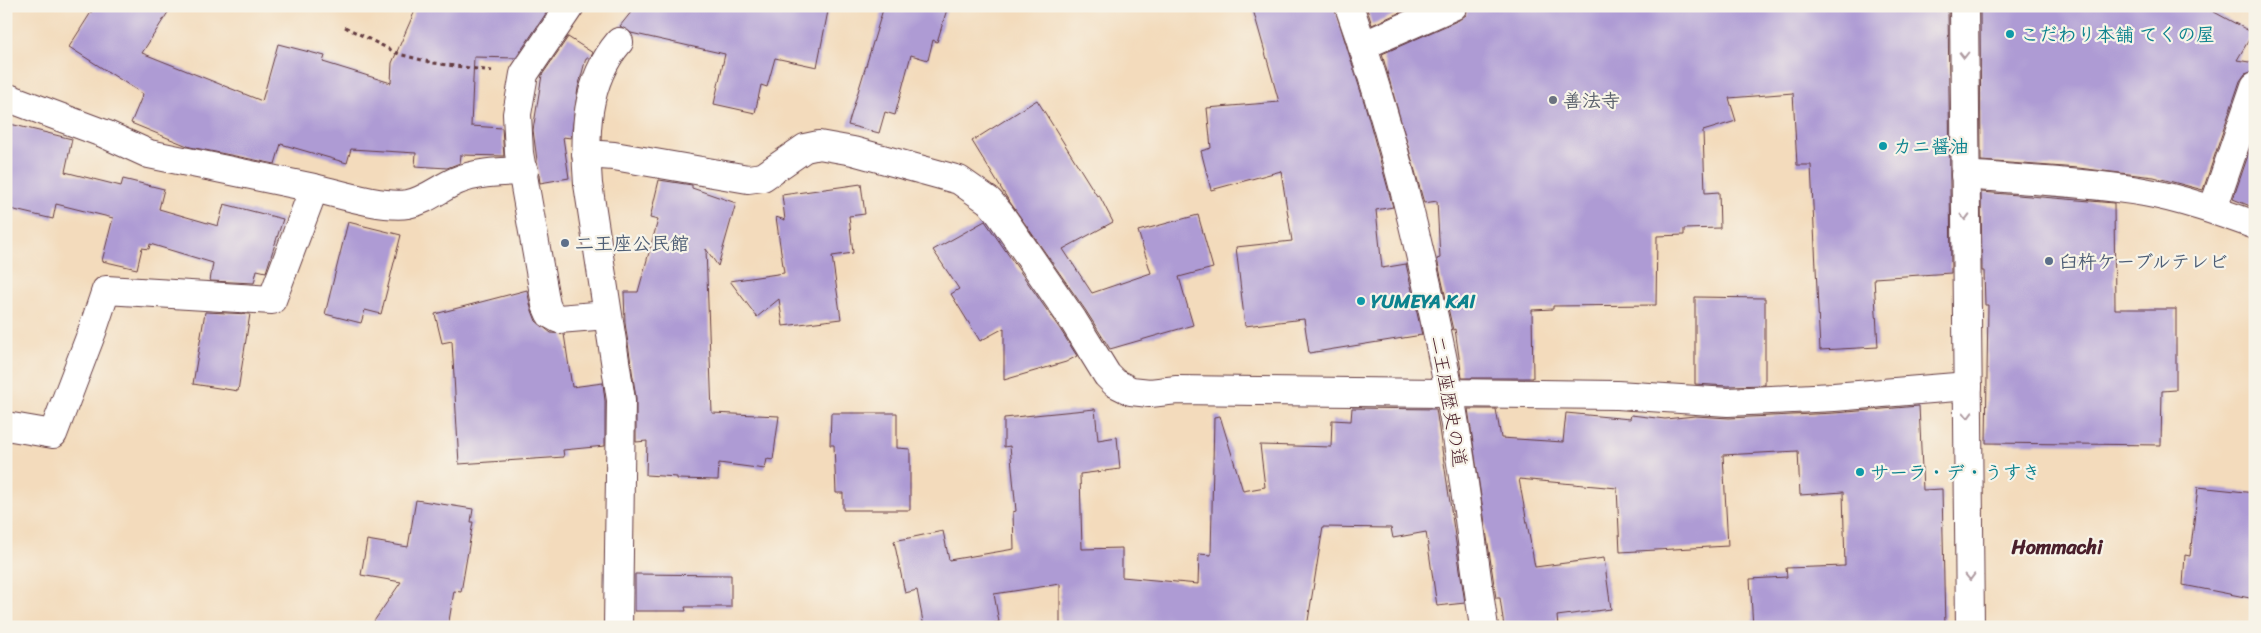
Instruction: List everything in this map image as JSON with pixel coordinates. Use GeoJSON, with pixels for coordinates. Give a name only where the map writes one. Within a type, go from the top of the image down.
{"type":"FeatureCollection","features":[{"type":"Feature","properties":{"kind":"street"},"geometry":{"type":"LineString","coordinates":[[570,6],[524,74],[517,114],[519,153],[524,171],[546,305],[550,314],[558,320],[607,315]]}},
{"type":"Feature","properties":{"kind":"street","name":"二王座歴史の道"},"geometry":{"type":"LineString","coordinates":[[1349,6],[1415,231],[1449,392],[1484,627]]}},
{"type":"Feature","properties":{"kind":"street"},"geometry":{"type":"LineString","coordinates":[[1362,46],[1453,6]]}},
{"type":"Feature","properties":{"kind":"street"},"geometry":{"type":"LineString","coordinates":[[1964,6],[1964,175],[1970,627]]}},
{"type":"Feature","properties":{"kind":"street"},"geometry":{"type":"LineString","coordinates":[[618,626],[621,400],[607,315],[586,154],[588,112],[597,77],[607,57],[619,42]]}},
{"type":"Feature","properties":{"kind":"street"},"geometry":{"type":"LineString","coordinates":[[2213,209],[2255,86]]}},
{"type":"Feature","properties":{"kind":"street"},"geometry":{"type":"LineString","coordinates":[[6,97],[106,134],[149,154],[389,204],[408,204],[426,197],[455,181],[470,176],[524,171]]}},
{"type":"Feature","properties":{"kind":"street"},"geometry":{"type":"LineString","coordinates":[[586,154],[614,156],[748,179],[763,177],[805,148],[818,145],[853,151],[959,180],[982,196],[1000,214],[1073,320],[1106,375],[1115,383],[1131,391],[1150,393],[1177,390],[1617,395],[1728,402],[1834,397],[1968,386]]}},
{"type":"Feature","properties":{"kind":"street"},"geometry":{"type":"LineString","coordinates":[[1964,175],[2112,188],[2164,196],[2213,209],[2255,225]]}},
{"type":"Feature","properties":{"kind":"street"},"geometry":{"type":"LineString","coordinates":[[6,426],[53,434],[106,290],[272,300],[314,188]]}},
{"type":"Feature","properties":{"kind":"path"},"geometry":{"type":"LineString","coordinates":[[345,27],[399,54],[433,63],[524,74]]}},
{"type":"Feature","properties":{"kind":"building"},"geometry":{"type":"Polygon","coordinates":[[[95,6],[172,6],[142,53],[262,101],[278,44],[325,56],[323,62],[391,83],[392,63],[417,6],[551,6],[516,58],[474,57],[471,126],[502,128],[504,156],[461,155],[460,163],[447,168],[415,166],[416,153],[351,149],[347,163],[281,144],[275,164],[190,147],[131,123],[143,94],[69,47],[95,6]]]}},
{"type":"Feature","properties":{"kind":"building"},"geometry":{"type":"Polygon","coordinates":[[[636,6],[829,6],[817,67],[775,58],[767,87],[761,85],[755,113],[714,104],[725,54],[631,33],[620,26],[636,6]]]}},
{"type":"Feature","properties":{"kind":"building"},"geometry":{"type":"Polygon","coordinates":[[[884,6],[948,6],[937,42],[933,40],[928,60],[911,55],[895,115],[885,112],[879,133],[848,125],[884,6]]]}},
{"type":"Feature","properties":{"kind":"building"},"geometry":{"type":"Polygon","coordinates":[[[1252,6],[1334,6],[1365,105],[1393,207],[1376,210],[1382,268],[1406,264],[1422,335],[1309,353],[1304,319],[1245,326],[1236,247],[1292,241],[1281,171],[1211,190],[1201,151],[1211,148],[1207,108],[1279,102],[1252,6]]]}},
{"type":"Feature","properties":{"kind":"building"},"geometry":{"type":"Polygon","coordinates":[[[1366,6],[1414,6],[1372,25],[1366,6]]]}},
{"type":"Feature","properties":{"kind":"building"},"geometry":{"type":"Polygon","coordinates":[[[1468,6],[1948,6],[1951,273],[1874,278],[1878,347],[1820,350],[1811,165],[1797,165],[1793,93],[1729,98],[1736,121],[1703,131],[1705,193],[1719,192],[1720,228],[1684,229],[1684,235],[1657,236],[1656,305],[1553,306],[1553,309],[1532,310],[1533,378],[1462,378],[1455,329],[1453,330],[1437,259],[1440,258],[1437,201],[1424,203],[1382,54],[1459,20],[1466,15],[1468,6]]]}},
{"type":"Feature","properties":{"kind":"building"},"geometry":{"type":"Polygon","coordinates":[[[1980,6],[2203,6],[2253,33],[2237,60],[2255,63],[2255,71],[2245,74],[2240,81],[2203,190],[2154,177],[2078,168],[1981,161],[1980,6]]]}},
{"type":"Feature","properties":{"kind":"building"},"geometry":{"type":"Polygon","coordinates":[[[568,37],[593,53],[590,58],[586,58],[578,88],[571,138],[563,137],[569,178],[540,183],[533,130],[542,75],[568,37]]]}},
{"type":"Feature","properties":{"kind":"building"},"geometry":{"type":"Polygon","coordinates":[[[1037,100],[1097,196],[1099,195],[1113,222],[1063,249],[1092,293],[1151,273],[1138,231],[1198,215],[1213,268],[1179,277],[1193,325],[1110,349],[1086,311],[1007,198],[972,141],[1037,100]]]}},
{"type":"Feature","properties":{"kind":"building"},"geometry":{"type":"Polygon","coordinates":[[[6,123],[72,139],[65,172],[121,186],[123,179],[164,189],[159,209],[218,226],[224,204],[283,219],[266,272],[257,270],[254,283],[210,281],[213,263],[150,244],[149,249],[142,248],[137,269],[102,261],[113,218],[56,204],[53,219],[6,208],[6,123]]]}},
{"type":"Feature","properties":{"kind":"building"},"geometry":{"type":"Polygon","coordinates":[[[2255,135],[2255,208],[2233,199],[2255,135]]]}},
{"type":"Feature","properties":{"kind":"building"},"geometry":{"type":"Polygon","coordinates":[[[659,180],[692,185],[692,188],[736,203],[718,266],[706,249],[712,413],[779,416],[773,460],[767,459],[765,469],[719,463],[718,480],[677,479],[677,477],[646,475],[647,441],[636,442],[636,398],[625,323],[624,292],[638,292],[658,220],[650,218],[659,180]]]}},
{"type":"Feature","properties":{"kind":"building"},"geometry":{"type":"Polygon","coordinates":[[[861,184],[865,214],[849,216],[853,253],[832,256],[841,319],[783,326],[779,299],[757,317],[730,281],[784,273],[776,217],[785,220],[782,195],[861,184]]]}},
{"type":"Feature","properties":{"kind":"building"},"geometry":{"type":"Polygon","coordinates":[[[1981,192],[2114,203],[2115,309],[2176,309],[2176,390],[2162,391],[2161,445],[1986,443],[1988,305],[1985,305],[1984,271],[1982,271],[1981,192]]]}},
{"type":"Feature","properties":{"kind":"building"},"geometry":{"type":"Polygon","coordinates":[[[985,221],[1077,356],[1066,362],[1004,380],[1004,328],[980,341],[951,294],[959,289],[933,250],[985,221]]]}},
{"type":"Feature","properties":{"kind":"building"},"geometry":{"type":"Polygon","coordinates":[[[348,222],[401,235],[381,314],[365,310],[361,323],[325,314],[348,222]]]}},
{"type":"Feature","properties":{"kind":"building"},"geometry":{"type":"Polygon","coordinates":[[[527,290],[536,321],[551,333],[564,334],[572,387],[603,383],[605,446],[563,450],[564,457],[459,464],[452,341],[442,343],[435,314],[527,290]]]}},
{"type":"Feature","properties":{"kind":"building"},"geometry":{"type":"Polygon","coordinates":[[[1695,297],[1765,298],[1765,385],[1728,386],[1695,384],[1695,297]]]}},
{"type":"Feature","properties":{"kind":"building"},"geometry":{"type":"Polygon","coordinates":[[[205,312],[250,314],[238,391],[193,384],[205,312]]]}},
{"type":"Feature","properties":{"kind":"building"},"geometry":{"type":"Polygon","coordinates":[[[1919,406],[1923,490],[1942,489],[1945,627],[1753,627],[1750,579],[1787,577],[1786,568],[1845,566],[1843,492],[1800,495],[1798,451],[1723,455],[1728,546],[1620,552],[1617,488],[1519,479],[1535,567],[1604,558],[1611,609],[1557,616],[1558,627],[1504,627],[1500,598],[1496,598],[1468,409],[1496,409],[1501,438],[1563,442],[1566,413],[1630,419],[1631,415],[1665,419],[1695,416],[1729,418],[1835,413],[1919,406]]]}},
{"type":"Feature","properties":{"kind":"building"},"geometry":{"type":"Polygon","coordinates":[[[1352,408],[1436,409],[1465,603],[1437,606],[1426,532],[1393,538],[1391,528],[1323,527],[1307,627],[1060,627],[1060,584],[994,594],[999,622],[994,623],[994,627],[924,627],[917,590],[905,593],[894,541],[943,531],[949,560],[1014,549],[1013,512],[1016,511],[1010,446],[1004,447],[1004,418],[1095,409],[1098,440],[1117,437],[1120,469],[1080,474],[1082,549],[1122,548],[1122,577],[1198,584],[1199,554],[1211,555],[1214,417],[1220,416],[1243,491],[1265,487],[1260,445],[1331,447],[1332,420],[1351,421],[1352,408]]]}},
{"type":"Feature","properties":{"kind":"building"},"geometry":{"type":"Polygon","coordinates":[[[831,413],[897,413],[897,448],[910,449],[910,510],[843,510],[843,493],[836,493],[834,445],[830,445],[831,413]]]}},
{"type":"Feature","properties":{"kind":"building"},"geometry":{"type":"Polygon","coordinates":[[[2198,487],[2255,493],[2255,599],[2183,585],[2185,555],[2190,556],[2198,487]]]}},
{"type":"Feature","properties":{"kind":"building"},"geometry":{"type":"Polygon","coordinates":[[[416,500],[473,509],[471,522],[473,522],[461,592],[454,591],[448,627],[370,627],[401,582],[361,575],[367,540],[408,547],[416,500]]]}},
{"type":"Feature","properties":{"kind":"building"},"geometry":{"type":"Polygon","coordinates":[[[635,574],[731,575],[731,607],[685,607],[686,611],[635,611],[635,574]]]}},
{"type":"Feature","properties":{"kind":"place","name":"こだわり本舗 てくの屋"},"geometry":{"type":"Point","coordinates":[2010,34]}},
{"type":"Feature","properties":{"kind":"place","name":"善法寺"},"geometry":{"type":"Point","coordinates":[1553,100]}},
{"type":"Feature","properties":{"kind":"place","name":"カニ醤油"},"geometry":{"type":"Point","coordinates":[1883,146]}},
{"type":"Feature","properties":{"kind":"place","name":"二王座公民館"},"geometry":{"type":"Point","coordinates":[565,243]}},
{"type":"Feature","properties":{"kind":"place","name":"臼杵ケーブルテレビ"},"geometry":{"type":"Point","coordinates":[2049,261]}},
{"type":"Feature","properties":{"kind":"place","name":"YUMEYA KAI"},"geometry":{"type":"Point","coordinates":[1361,301]}},
{"type":"Feature","properties":{"kind":"place","name":"サーラ・デ・うすき"},"geometry":{"type":"Point","coordinates":[1860,472]}},
{"type":"Feature","properties":{"kind":"district","name":"Hommachi"},"geometry":{"type":"Point","coordinates":[2057,547]}}]}
